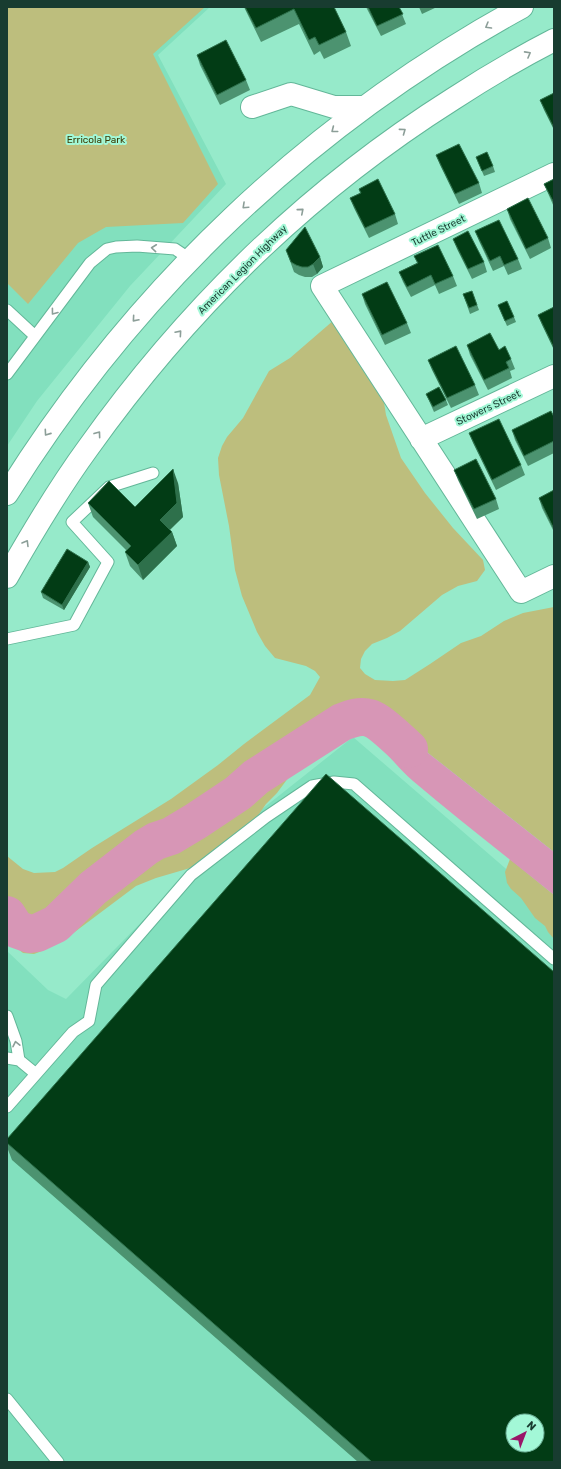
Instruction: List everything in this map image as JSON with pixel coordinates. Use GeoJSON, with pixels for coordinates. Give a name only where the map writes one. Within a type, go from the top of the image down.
{"type":"FeatureCollection","features":[{"type":"Feature","properties":{"kind":"main road"},"geometry":{"type":"LineString","coordinates":[[7,494],[42,439],[90,374],[139,315],[190,259],[274,179],[364,107],[453,47],[522,7]]}},
{"type":"Feature","properties":{"kind":"main road","name":"American Legion Highway"},"geometry":{"type":"LineString","coordinates":[[7,577],[45,512],[66,480],[133,387],[182,329],[261,247],[348,172],[410,126],[479,82],[554,40]]}},
{"type":"Feature","properties":{"kind":"main road"},"geometry":{"type":"LineString","coordinates":[[252,107],[291,94],[334,107],[364,107]]}},
{"type":"Feature","properties":{"kind":"main road","name":"Tuttle Street"},"geometry":{"type":"LineString","coordinates":[[421,439],[322,286],[554,174]]}},
{"type":"Feature","properties":{"kind":"main road","name":"Stowers Street"},"geometry":{"type":"LineString","coordinates":[[421,439],[554,376]]}},
{"type":"Feature","properties":{"kind":"main road"},"geometry":{"type":"LineString","coordinates":[[421,439],[521,592],[554,576]]}},
{"type":"Feature","properties":{"kind":"lane"},"geometry":{"type":"LineString","coordinates":[[7,374],[90,263],[107,249],[137,246],[175,249],[190,259]]}},
{"type":"Feature","properties":{"kind":"lane"},"geometry":{"type":"LineString","coordinates":[[7,310],[35,336]]}},
{"type":"Feature","properties":{"kind":"lane"},"geometry":{"type":"LineString","coordinates":[[7,640],[74,625],[108,562],[72,522],[109,487],[152,473]]}},
{"type":"Feature","properties":{"kind":"lane"},"geometry":{"type":"LineString","coordinates":[[7,1107],[73,1032],[89,1021],[96,985],[191,875],[266,817],[312,786],[334,782],[354,784],[554,959]]}},
{"type":"Feature","properties":{"kind":"lane"},"geometry":{"type":"LineString","coordinates":[[7,1016],[16,1041],[19,1060]]}},
{"type":"Feature","properties":{"kind":"lane"},"geometry":{"type":"LineString","coordinates":[[7,1058],[19,1060],[36,1074]]}},
{"type":"Feature","properties":{"kind":"lane"},"geometry":{"type":"LineString","coordinates":[[7,1399],[58,1462]]}},
{"type":"Feature","properties":{"kind":"shaded area","name":"Erricola Park"},"geometry":{"type":"Polygon","coordinates":[[[7,7],[210,7],[158,55],[226,184],[130,286],[37,401],[7,446],[7,7]]]}},
{"type":"Feature","properties":{"kind":"shaded area"},"geometry":{"type":"Polygon","coordinates":[[[374,711],[389,711],[397,724],[413,733],[423,749],[554,852],[554,895],[413,781],[383,750],[362,734],[369,715],[374,711]]]}},
{"type":"Feature","properties":{"kind":"shaded area"},"geometry":{"type":"Polygon","coordinates":[[[353,737],[554,910],[554,1462],[7,1462],[7,951],[48,990],[66,999],[218,844],[353,737]]]}},
{"type":"Feature","properties":{"kind":"green space","name":"Erricola Park"},"geometry":{"type":"Polygon","coordinates":[[[7,7],[205,7],[153,54],[218,184],[183,223],[106,227],[78,243],[28,304],[7,283],[7,7]]]}},
{"type":"Feature","properties":{"kind":"green space"},"geometry":{"type":"Polygon","coordinates":[[[334,320],[383,396],[386,415],[401,458],[425,493],[453,528],[483,560],[485,570],[477,581],[458,586],[442,595],[400,631],[372,644],[365,651],[361,659],[360,668],[365,674],[375,680],[405,680],[461,643],[481,636],[504,621],[523,613],[554,607],[554,852],[423,749],[413,733],[397,724],[389,711],[374,711],[369,715],[362,734],[352,732],[343,734],[311,752],[300,762],[252,824],[197,866],[156,878],[136,886],[64,940],[34,954],[23,953],[7,940],[7,856],[23,869],[34,873],[55,872],[63,868],[92,848],[171,799],[218,765],[310,695],[320,677],[315,671],[306,666],[275,658],[265,646],[257,632],[242,596],[235,570],[229,526],[219,475],[218,458],[227,437],[243,418],[269,371],[290,358],[334,320]]]}},
{"type":"Feature","properties":{"kind":"green space"},"geometry":{"type":"Polygon","coordinates":[[[510,859],[554,895],[554,939],[545,926],[535,918],[521,898],[507,883],[505,872],[510,859]]]}},
{"type":"Feature","properties":{"kind":"building"},"geometry":{"type":"Polygon","coordinates":[[[245,7],[334,7],[346,32],[319,45],[315,37],[309,40],[294,9],[256,28],[245,7]]]}},
{"type":"Feature","properties":{"kind":"building"},"geometry":{"type":"Polygon","coordinates":[[[368,7],[399,7],[403,14],[377,26],[368,7]]]}},
{"type":"Feature","properties":{"kind":"building"},"geometry":{"type":"Polygon","coordinates":[[[226,40],[246,80],[217,95],[197,55],[226,40]]]}},
{"type":"Feature","properties":{"kind":"building"},"geometry":{"type":"Polygon","coordinates":[[[554,93],[554,128],[540,100],[554,93]]]}},
{"type":"Feature","properties":{"kind":"building"},"geometry":{"type":"Polygon","coordinates":[[[459,144],[479,183],[455,194],[436,155],[459,144]]]}},
{"type":"Feature","properties":{"kind":"building"},"geometry":{"type":"Polygon","coordinates":[[[487,152],[493,166],[482,171],[476,157],[487,152]]]}},
{"type":"Feature","properties":{"kind":"building"},"geometry":{"type":"Polygon","coordinates":[[[378,179],[395,214],[365,228],[350,198],[361,193],[359,189],[378,179]]]}},
{"type":"Feature","properties":{"kind":"building"},"geometry":{"type":"Polygon","coordinates":[[[554,179],[554,203],[544,184],[554,179]]]}},
{"type":"Feature","properties":{"kind":"building"},"geometry":{"type":"Polygon","coordinates":[[[528,198],[548,238],[526,249],[507,209],[528,198]]]}},
{"type":"Feature","properties":{"kind":"building"},"geometry":{"type":"Polygon","coordinates":[[[499,220],[518,259],[504,265],[500,256],[490,261],[475,231],[499,220]]]}},
{"type":"Feature","properties":{"kind":"building"},"geometry":{"type":"Polygon","coordinates":[[[305,227],[320,257],[308,267],[302,267],[291,262],[286,250],[305,227]]]}},
{"type":"Feature","properties":{"kind":"building"},"geometry":{"type":"Polygon","coordinates":[[[468,231],[484,262],[468,269],[453,239],[468,231]]]}},
{"type":"Feature","properties":{"kind":"building"},"geometry":{"type":"Polygon","coordinates":[[[438,245],[453,276],[435,284],[431,275],[407,287],[399,272],[418,263],[414,256],[438,245]]]}},
{"type":"Feature","properties":{"kind":"building"},"geometry":{"type":"Polygon","coordinates":[[[387,282],[407,323],[382,335],[362,294],[387,282]]]}},
{"type":"Feature","properties":{"kind":"building"},"geometry":{"type":"Polygon","coordinates":[[[472,291],[477,305],[469,308],[463,294],[472,291]]]}},
{"type":"Feature","properties":{"kind":"building"},"geometry":{"type":"Polygon","coordinates":[[[507,301],[514,317],[505,321],[498,305],[507,301]]]}},
{"type":"Feature","properties":{"kind":"building"},"geometry":{"type":"Polygon","coordinates":[[[554,307],[554,348],[538,315],[554,307]]]}},
{"type":"Feature","properties":{"kind":"building"},"geometry":{"type":"Polygon","coordinates":[[[490,333],[499,350],[505,346],[511,359],[506,362],[509,368],[484,380],[467,345],[490,333]]]}},
{"type":"Feature","properties":{"kind":"building"},"geometry":{"type":"Polygon","coordinates":[[[456,346],[475,385],[447,398],[428,360],[456,346]]]}},
{"type":"Feature","properties":{"kind":"building"},"geometry":{"type":"Polygon","coordinates":[[[439,387],[446,400],[433,407],[426,394],[439,387]]]}},
{"type":"Feature","properties":{"kind":"building"},"geometry":{"type":"Polygon","coordinates":[[[551,411],[554,417],[554,441],[524,456],[512,430],[551,411]]]}},
{"type":"Feature","properties":{"kind":"building"},"geometry":{"type":"Polygon","coordinates":[[[499,419],[521,465],[492,480],[469,433],[499,419]]]}},
{"type":"Feature","properties":{"kind":"building"},"geometry":{"type":"Polygon","coordinates":[[[476,459],[496,499],[474,509],[454,470],[476,459]]]}},
{"type":"Feature","properties":{"kind":"building"},"geometry":{"type":"Polygon","coordinates":[[[173,469],[177,503],[160,520],[172,532],[138,565],[125,552],[131,546],[88,503],[109,481],[135,507],[173,469]]]}},
{"type":"Feature","properties":{"kind":"building"},"geometry":{"type":"Polygon","coordinates":[[[554,490],[554,529],[539,498],[554,490]]]}},
{"type":"Feature","properties":{"kind":"building"},"geometry":{"type":"Polygon","coordinates":[[[67,549],[88,562],[62,605],[41,592],[67,549]]]}},
{"type":"Feature","properties":{"kind":"building"},"geometry":{"type":"Polygon","coordinates":[[[326,774],[554,972],[554,1462],[372,1462],[7,1143],[7,1139],[326,774]]]}},
{"type":"Feature","properties":{"kind":"waterway"},"geometry":{"type":"LineString","coordinates":[[7,915],[16,929],[30,934],[37,933],[56,924],[93,888],[146,847],[156,841],[171,836],[196,821],[238,793],[256,777],[342,722],[359,717],[366,717],[384,727],[409,749]]}}]}
